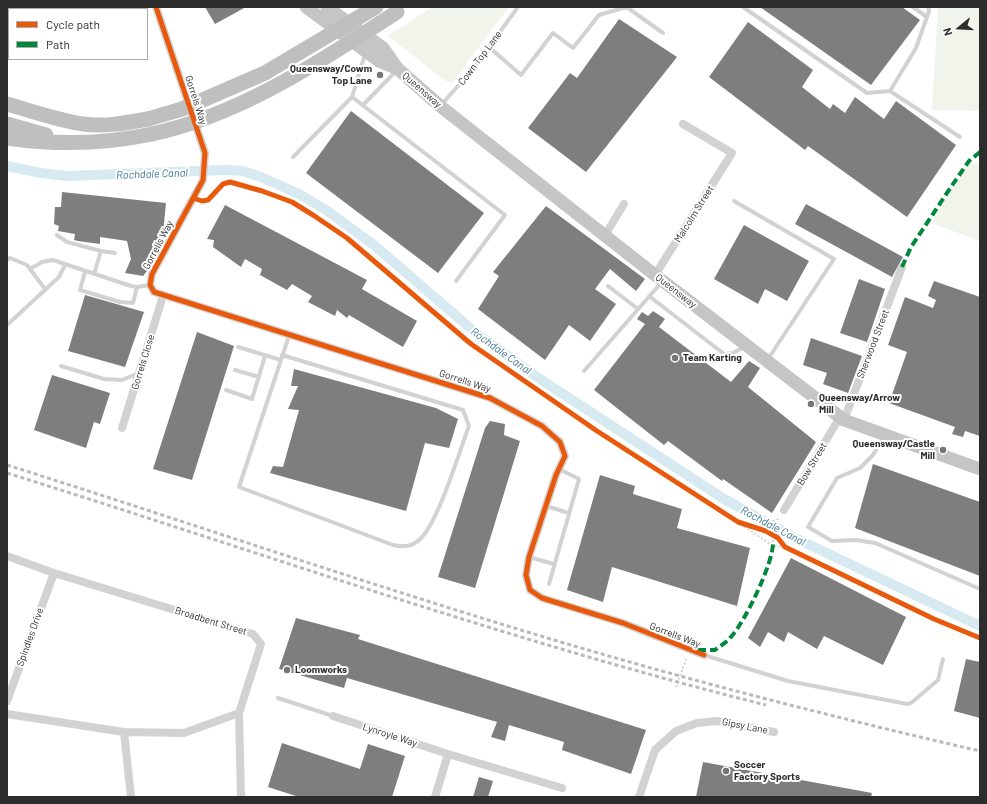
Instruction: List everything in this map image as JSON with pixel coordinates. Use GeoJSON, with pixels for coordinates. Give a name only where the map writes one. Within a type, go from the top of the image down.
{"type":"FeatureCollection","features":[{"type":"Feature","properties":{"kind":"highway"},"geometry":{"type":"LineString","coordinates":[[7,104],[84,124],[118,124],[148,119],[182,109],[265,74],[376,7]]}},
{"type":"Feature","properties":{"kind":"highway"},"geometry":{"type":"LineString","coordinates":[[7,138],[34,142],[106,141],[179,128],[264,92],[323,60],[402,10]]}},
{"type":"Feature","properties":{"kind":"highway"},"geometry":{"type":"LineString","coordinates":[[7,93],[33,111]]}},
{"type":"Feature","properties":{"kind":"highway"},"geometry":{"type":"LineString","coordinates":[[7,124],[70,141]]}},
{"type":"Feature","properties":{"kind":"main road","name":"Queensway"},"geometry":{"type":"LineString","coordinates":[[306,7],[379,61],[398,69]]}},
{"type":"Feature","properties":{"kind":"main road","name":"Queensway"},"geometry":{"type":"LineString","coordinates":[[327,7],[383,48],[398,69],[440,106],[659,278],[842,418],[980,469]]}},
{"type":"Feature","properties":{"kind":"street","name":"Gorrels Way"},"geometry":{"type":"LineString","coordinates":[[156,7],[205,153],[203,180],[193,198]]}},
{"type":"Feature","properties":{"kind":"street","name":"Malcolm Street"},"geometry":{"type":"LineString","coordinates":[[659,278],[732,153],[683,124]]}},
{"type":"Feature","properties":{"kind":"street","name":"Gorrells Way"},"geometry":{"type":"LineString","coordinates":[[193,198],[152,274],[150,285],[154,292],[289,336],[490,398],[542,426],[560,442],[565,456],[559,469],[529,557],[527,580],[530,590],[537,596],[623,623],[704,655]]}},
{"type":"Feature","properties":{"kind":"street"},"geometry":{"type":"LineString","coordinates":[[604,235],[624,204]]}},
{"type":"Feature","properties":{"kind":"street","name":"Sherwood Street"},"geometry":{"type":"LineString","coordinates":[[842,418],[902,267]]}},
{"type":"Feature","properties":{"kind":"street","name":"Gorrels Close"},"geometry":{"type":"LineString","coordinates":[[122,428],[163,296]]}},
{"type":"Feature","properties":{"kind":"street","name":"Bow Street"},"geometry":{"type":"LineString","coordinates":[[784,510],[842,418]]}},
{"type":"Feature","properties":{"kind":"street","name":"Broadbent Street"},"geometry":{"type":"LineString","coordinates":[[7,556],[54,573],[254,634],[260,644],[239,712],[242,797]]}},
{"type":"Feature","properties":{"kind":"street","name":"Spindles Drive"},"geometry":{"type":"LineString","coordinates":[[7,701],[54,573]]}},
{"type":"Feature","properties":{"kind":"street"},"geometry":{"type":"LineString","coordinates":[[7,714],[124,732],[184,732],[239,712]]}},
{"type":"Feature","properties":{"kind":"street","name":"Lynroyle Way"},"geometry":{"type":"LineString","coordinates":[[333,716],[448,754],[562,788]]}},
{"type":"Feature","properties":{"kind":"street","name":"Gipsy Lane"},"geometry":{"type":"LineString","coordinates":[[639,797],[655,750],[676,731],[697,723],[717,720],[774,732]]}},
{"type":"Feature","properties":{"kind":"street"},"geometry":{"type":"LineString","coordinates":[[124,732],[131,797]]}},
{"type":"Feature","properties":{"kind":"street"},"geometry":{"type":"LineString","coordinates":[[435,797],[448,754]]}},
{"type":"Feature","properties":{"kind":"lane","name":"Cown Top Lane"},"geometry":{"type":"LineString","coordinates":[[440,106],[452,94],[518,7]]}},
{"type":"Feature","properties":{"kind":"lane"},"geometry":{"type":"LineString","coordinates":[[743,7],[867,93],[890,91],[960,137]]}},
{"type":"Feature","properties":{"kind":"lane"},"geometry":{"type":"LineString","coordinates":[[913,7],[927,17]]}},
{"type":"Feature","properties":{"kind":"lane"},"geometry":{"type":"LineString","coordinates":[[890,91],[916,48],[927,17],[928,7]]}},
{"type":"Feature","properties":{"kind":"lane"},"geometry":{"type":"LineString","coordinates":[[489,47],[521,75],[553,33],[573,48],[599,14],[628,8],[663,34]]}},
{"type":"Feature","properties":{"kind":"lane"},"geometry":{"type":"LineString","coordinates":[[293,158],[352,97],[365,51]]}},
{"type":"Feature","properties":{"kind":"lane"},"geometry":{"type":"LineString","coordinates":[[363,105],[398,69]]}},
{"type":"Feature","properties":{"kind":"lane"},"geometry":{"type":"LineString","coordinates":[[352,97],[505,215],[456,281]]}},
{"type":"Feature","properties":{"kind":"lane"},"geometry":{"type":"LineString","coordinates":[[734,201],[834,259],[767,361]]}},
{"type":"Feature","properties":{"kind":"lane"},"geometry":{"type":"LineString","coordinates":[[57,235],[67,242],[101,251],[116,253]]}},
{"type":"Feature","properties":{"kind":"lane"},"geometry":{"type":"LineString","coordinates":[[94,274],[101,251]]}},
{"type":"Feature","properties":{"kind":"lane"},"geometry":{"type":"LineString","coordinates":[[7,260],[10,258],[27,264],[45,289]]}},
{"type":"Feature","properties":{"kind":"lane"},"geometry":{"type":"LineString","coordinates":[[30,269],[42,262],[53,260],[85,272],[138,287],[150,285]]}},
{"type":"Feature","properties":{"kind":"lane"},"geometry":{"type":"LineString","coordinates":[[7,325],[59,277],[65,265]]}},
{"type":"Feature","properties":{"kind":"lane"},"geometry":{"type":"LineString","coordinates":[[85,272],[80,290],[113,300],[129,304],[133,303],[138,287]]}},
{"type":"Feature","properties":{"kind":"lane"},"geometry":{"type":"LineString","coordinates":[[584,371],[649,296],[659,278]]}},
{"type":"Feature","properties":{"kind":"lane"},"geometry":{"type":"LineString","coordinates":[[608,286],[638,309]]}},
{"type":"Feature","properties":{"kind":"lane"},"geometry":{"type":"LineString","coordinates":[[649,296],[724,354],[732,353],[748,346]]}},
{"type":"Feature","properties":{"kind":"lane"},"geometry":{"type":"LineString","coordinates":[[282,355],[463,410],[469,426],[431,526],[419,541],[404,547],[393,545],[239,487],[282,355],[289,336]]}},
{"type":"Feature","properties":{"kind":"lane"},"geometry":{"type":"LineString","coordinates":[[238,347],[281,360]]}},
{"type":"Feature","properties":{"kind":"lane"},"geometry":{"type":"LineString","coordinates":[[226,390],[252,399],[265,356]]}},
{"type":"Feature","properties":{"kind":"lane"},"geometry":{"type":"LineString","coordinates":[[61,366],[104,379],[122,380],[140,372]]}},
{"type":"Feature","properties":{"kind":"lane"},"geometry":{"type":"LineString","coordinates":[[235,370],[259,377]]}},
{"type":"Feature","properties":{"kind":"lane"},"geometry":{"type":"LineString","coordinates":[[885,435],[873,455],[860,468],[837,478],[808,527],[832,541],[856,540],[876,544],[980,589]]}},
{"type":"Feature","properties":{"kind":"lane"},"geometry":{"type":"LineString","coordinates":[[549,584],[579,479],[559,469]]}},
{"type":"Feature","properties":{"kind":"lane"},"geometry":{"type":"LineString","coordinates":[[546,506],[569,513]]}},
{"type":"Feature","properties":{"kind":"lane"},"geometry":{"type":"LineString","coordinates":[[529,557],[554,564]]}},
{"type":"Feature","properties":{"kind":"lane"},"geometry":{"type":"LineString","coordinates":[[704,655],[788,681],[907,704],[911,703],[938,680],[943,659]]}},
{"type":"Feature","properties":{"kind":"lane"},"geometry":{"type":"LineString","coordinates":[[278,698],[333,716]]}},
{"type":"Feature","properties":{"kind":"path"},"geometry":{"type":"LineString","coordinates":[[732,518],[773,546],[785,546]]}},
{"type":"Feature","properties":{"kind":"path"},"geometry":{"type":"LineString","coordinates":[[773,542],[774,521]]}},
{"type":"Feature","properties":{"kind":"path"},"geometry":{"type":"LineString","coordinates":[[738,522],[759,528]]}},
{"type":"Feature","properties":{"kind":"path"},"geometry":{"type":"LineString","coordinates":[[766,530],[792,550]]}},
{"type":"Feature","properties":{"kind":"path"},"geometry":{"type":"LineString","coordinates":[[676,687],[690,650]]}},
{"type":"Feature","properties":{"kind":"shaded area"},"geometry":{"type":"Polygon","coordinates":[[[432,7],[509,7],[452,83],[444,80],[388,36],[432,7]]]}},
{"type":"Feature","properties":{"kind":"shaded area"},"geometry":{"type":"Polygon","coordinates":[[[938,7],[980,7],[980,111],[932,110],[938,7]]]}},
{"type":"Feature","properties":{"kind":"shaded area"},"geometry":{"type":"Polygon","coordinates":[[[980,163],[980,241],[931,223],[968,164],[980,163]]]}},
{"type":"Feature","properties":{"kind":"building"},"geometry":{"type":"Polygon","coordinates":[[[205,7],[246,7],[215,24],[205,7]]]}},
{"type":"Feature","properties":{"kind":"building"},"geometry":{"type":"Polygon","coordinates":[[[760,7],[902,7],[920,20],[871,85],[760,7]]]}},
{"type":"Feature","properties":{"kind":"building"},"geometry":{"type":"Polygon","coordinates":[[[619,19],[677,57],[586,172],[528,128],[570,73],[577,78],[619,19]]]}},
{"type":"Feature","properties":{"kind":"building"},"geometry":{"type":"Polygon","coordinates":[[[748,22],[813,70],[802,87],[830,109],[833,104],[845,113],[855,97],[884,119],[896,101],[956,145],[907,217],[808,146],[805,150],[709,77],[748,22]]]}},
{"type":"Feature","properties":{"kind":"building"},"geometry":{"type":"Polygon","coordinates":[[[351,111],[484,213],[438,273],[306,173],[351,111]]]}},
{"type":"Feature","properties":{"kind":"building"},"geometry":{"type":"Polygon","coordinates":[[[62,192],[166,203],[162,244],[143,276],[125,273],[131,259],[127,241],[100,237],[100,244],[78,241],[74,240],[75,234],[58,231],[59,226],[54,224],[55,207],[61,207],[62,192]]]}},
{"type":"Feature","properties":{"kind":"building"},"geometry":{"type":"Polygon","coordinates":[[[806,204],[903,257],[892,277],[795,224],[806,204]]]}},
{"type":"Feature","properties":{"kind":"building"},"geometry":{"type":"Polygon","coordinates":[[[225,205],[367,280],[362,289],[417,321],[403,347],[349,315],[347,318],[337,310],[335,316],[308,302],[312,296],[292,284],[287,290],[260,275],[262,269],[245,259],[241,267],[213,247],[214,240],[207,239],[225,205]]]}},
{"type":"Feature","properties":{"kind":"building"},"geometry":{"type":"Polygon","coordinates":[[[546,206],[645,279],[636,291],[610,269],[595,289],[616,304],[590,341],[569,325],[545,360],[478,309],[499,276],[493,272],[546,206]]]}},
{"type":"Feature","properties":{"kind":"building"},"geometry":{"type":"Polygon","coordinates":[[[744,225],[809,261],[787,301],[765,289],[758,304],[714,279],[744,225]]]}},
{"type":"Feature","properties":{"kind":"building"},"geometry":{"type":"Polygon","coordinates":[[[859,279],[885,289],[867,342],[840,333],[859,279]]]}},
{"type":"Feature","properties":{"kind":"building"},"geometry":{"type":"Polygon","coordinates":[[[934,281],[980,297],[980,436],[965,431],[963,437],[952,434],[955,427],[889,403],[907,352],[888,345],[905,297],[933,308],[936,300],[928,296],[934,281]]]}},
{"type":"Feature","properties":{"kind":"building"},"geometry":{"type":"Polygon","coordinates":[[[85,295],[144,312],[125,367],[68,351],[85,295]]]}},
{"type":"Feature","properties":{"kind":"building"},"geometry":{"type":"Polygon","coordinates":[[[653,311],[665,319],[659,327],[731,382],[749,361],[760,368],[748,387],[816,442],[772,513],[723,479],[722,481],[668,441],[664,445],[594,390],[645,324],[637,319],[642,312],[648,316],[653,311]]]}},
{"type":"Feature","properties":{"kind":"building"},"geometry":{"type":"Polygon","coordinates":[[[197,332],[234,346],[192,480],[153,469],[197,332]]]}},
{"type":"Feature","properties":{"kind":"building"},"geometry":{"type":"Polygon","coordinates":[[[811,338],[862,356],[848,393],[823,384],[827,373],[803,365],[811,338]]]}},
{"type":"Feature","properties":{"kind":"building"},"geometry":{"type":"Polygon","coordinates":[[[294,369],[436,408],[458,419],[449,448],[425,443],[406,511],[270,473],[273,466],[283,467],[299,410],[288,409],[298,386],[291,386],[294,369]]]}},
{"type":"Feature","properties":{"kind":"building"},"geometry":{"type":"Polygon","coordinates":[[[52,375],[110,393],[100,424],[94,422],[86,448],[34,430],[52,375]]]}},
{"type":"Feature","properties":{"kind":"building"},"geometry":{"type":"Polygon","coordinates":[[[490,421],[505,424],[504,435],[520,441],[475,588],[438,577],[485,428],[490,421]]]}},
{"type":"Feature","properties":{"kind":"building"},"geometry":{"type":"Polygon","coordinates":[[[873,464],[980,502],[980,576],[855,528],[873,464]]]}},
{"type":"Feature","properties":{"kind":"building"},"geometry":{"type":"Polygon","coordinates":[[[600,475],[635,486],[633,494],[682,509],[677,528],[750,548],[737,606],[612,567],[603,602],[567,590],[600,475]]]}},
{"type":"Feature","properties":{"kind":"building"},"geometry":{"type":"Polygon","coordinates":[[[791,558],[906,617],[883,665],[824,636],[817,649],[788,632],[784,642],[768,632],[760,647],[748,638],[791,558]]]}},
{"type":"Feature","properties":{"kind":"building"},"geometry":{"type":"Polygon","coordinates":[[[296,618],[360,635],[358,639],[646,730],[631,774],[562,750],[564,742],[509,725],[505,741],[491,737],[497,722],[347,678],[344,688],[279,669],[296,618]]]}},
{"type":"Feature","properties":{"kind":"building"},"geometry":{"type":"Polygon","coordinates":[[[966,659],[980,662],[980,718],[954,711],[966,659]]]}},
{"type":"Feature","properties":{"kind":"building"},"geometry":{"type":"Polygon","coordinates":[[[282,743],[360,769],[368,744],[405,756],[392,797],[299,797],[268,787],[282,743]]]}},
{"type":"Feature","properties":{"kind":"building","name":"Soccer Factory Sports"},"geometry":{"type":"Polygon","coordinates":[[[703,762],[872,793],[871,797],[696,797],[703,762]]]}},
{"type":"Feature","properties":{"kind":"building"},"geometry":{"type":"Polygon","coordinates":[[[479,777],[493,781],[488,797],[473,797],[479,777]]]}},
{"type":"Feature","properties":{"kind":"waterway","name":"Rochdale Canal"},"geometry":{"type":"LineString","coordinates":[[7,166],[41,173],[67,176],[226,170],[243,171],[261,177],[299,194],[326,210],[374,245],[476,333],[537,377],[724,499],[791,536],[980,626]]}},
{"type":"Feature","properties":{"kind":"railway"},"geometry":{"type":"LineString","coordinates":[[7,465],[404,594],[564,643],[769,700],[980,751]]}},
{"type":"Feature","properties":{"kind":"railway"},"geometry":{"type":"LineString","coordinates":[[7,473],[479,624],[574,653],[766,705]]}},
{"type":"Feature","properties":{"kind":"marked path"},"geometry":{"type":"LineString","coordinates":[[902,267],[911,247],[953,184],[969,161],[980,152]]}},
{"type":"Feature","properties":{"kind":"marked path"},"geometry":{"type":"LineString","coordinates":[[698,650],[715,650],[727,641],[736,631],[750,607],[764,577],[769,563],[773,542]]}},
{"type":"Feature","properties":{"kind":"cycle path"},"geometry":{"type":"LineString","coordinates":[[156,7],[205,153],[203,180],[152,274],[150,285],[154,292],[490,398],[542,426],[560,442],[565,456],[556,475],[529,557],[526,575],[530,590],[542,598],[623,623],[704,655]]}},
{"type":"Feature","properties":{"kind":"cycle path"},"geometry":{"type":"LineString","coordinates":[[193,198],[202,201],[208,200],[223,184],[230,182],[262,191],[292,202],[347,238],[471,344],[597,431],[738,522],[766,531],[778,538],[785,547],[934,619],[980,638]]}},
{"type":"Feature","properties":{"kind":"place","name":"Queensway/Cowm Top Lane"},"geometry":{"type":"Point","coordinates":[380,75]}},
{"type":"Feature","properties":{"kind":"place","name":"Team Karting"},"geometry":{"type":"Point","coordinates":[675,358]}},
{"type":"Feature","properties":{"kind":"place","name":"Queensway/Arrow Mill"},"geometry":{"type":"Point","coordinates":[811,404]}},
{"type":"Feature","properties":{"kind":"place","name":"Queensway/Castle Mill"},"geometry":{"type":"Point","coordinates":[943,450]}},
{"type":"Feature","properties":{"kind":"place","name":"Loomworks"},"geometry":{"type":"Point","coordinates":[287,670]}},
{"type":"Feature","properties":{"kind":"place","name":"Soccer Factory Sports"},"geometry":{"type":"Point","coordinates":[726,771]}}]}
